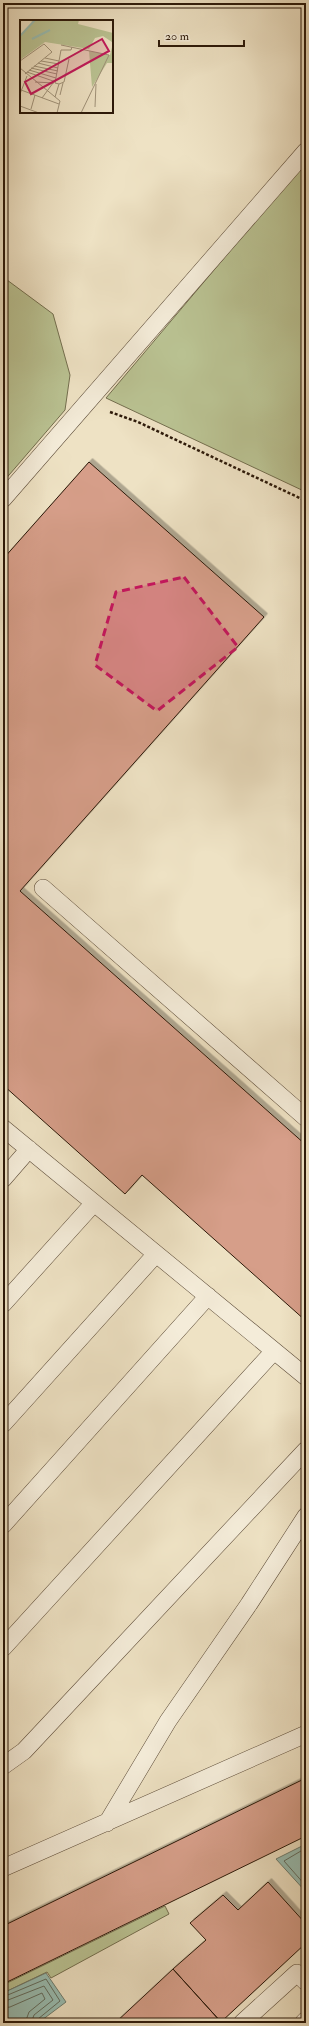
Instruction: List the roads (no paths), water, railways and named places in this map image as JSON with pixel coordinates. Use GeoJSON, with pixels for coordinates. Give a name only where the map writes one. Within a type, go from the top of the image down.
{"type":"FeatureCollection","features":[{"type":"Feature","properties":{"kind":"lane"},"geometry":{"type":"LineString","coordinates":[[3,499],[306,151]]}},
{"type":"Feature","properties":{"kind":"lane"},"geometry":{"type":"LineString","coordinates":[[43,888],[306,1118]]}},
{"type":"Feature","properties":{"kind":"lane"},"geometry":{"type":"LineString","coordinates":[[3,1128],[306,1377]]}},
{"type":"Feature","properties":{"kind":"lane"},"geometry":{"type":"LineString","coordinates":[[3,1179],[29,1149]]}},
{"type":"Feature","properties":{"kind":"lane"},"geometry":{"type":"LineString","coordinates":[[3,1304],[94,1203]]}},
{"type":"Feature","properties":{"kind":"lane"},"geometry":{"type":"LineString","coordinates":[[3,1424],[156,1254]]}},
{"type":"Feature","properties":{"kind":"lane"},"geometry":{"type":"LineString","coordinates":[[3,1525],[208,1296]]}},
{"type":"Feature","properties":{"kind":"lane"},"geometry":{"type":"LineString","coordinates":[[3,1648],[274,1351]]}},
{"type":"Feature","properties":{"kind":"lane"},"geometry":{"type":"LineString","coordinates":[[3,1766],[24,1751],[306,1450]]}},
{"type":"Feature","properties":{"kind":"lane"},"geometry":{"type":"LineString","coordinates":[[107,1823],[168,1721],[249,1604],[306,1516]]}},
{"type":"Feature","properties":{"kind":"lane"},"geometry":{"type":"LineString","coordinates":[[3,1868],[306,1734]]}},
{"type":"Feature","properties":{"kind":"lane"},"geometry":{"type":"LineString","coordinates":[[242,2023],[297,1973],[306,1982]]}},
{"type":"Feature","properties":{"kind":"lane"},"geometry":{"type":"LineString","coordinates":[[303,2023],[306,2020]]}},
{"type":"Feature","properties":{"kind":"water"},"geometry":{"type":"Polygon","coordinates":[[[306,1844],[306,1892],[276,1859],[306,1844]]]}},
{"type":"Feature","properties":{"kind":"water"},"geometry":{"type":"Polygon","coordinates":[[[46,1973],[66,2002],[38,2023],[3,2023],[3,1993],[46,1973]]]}}]}
